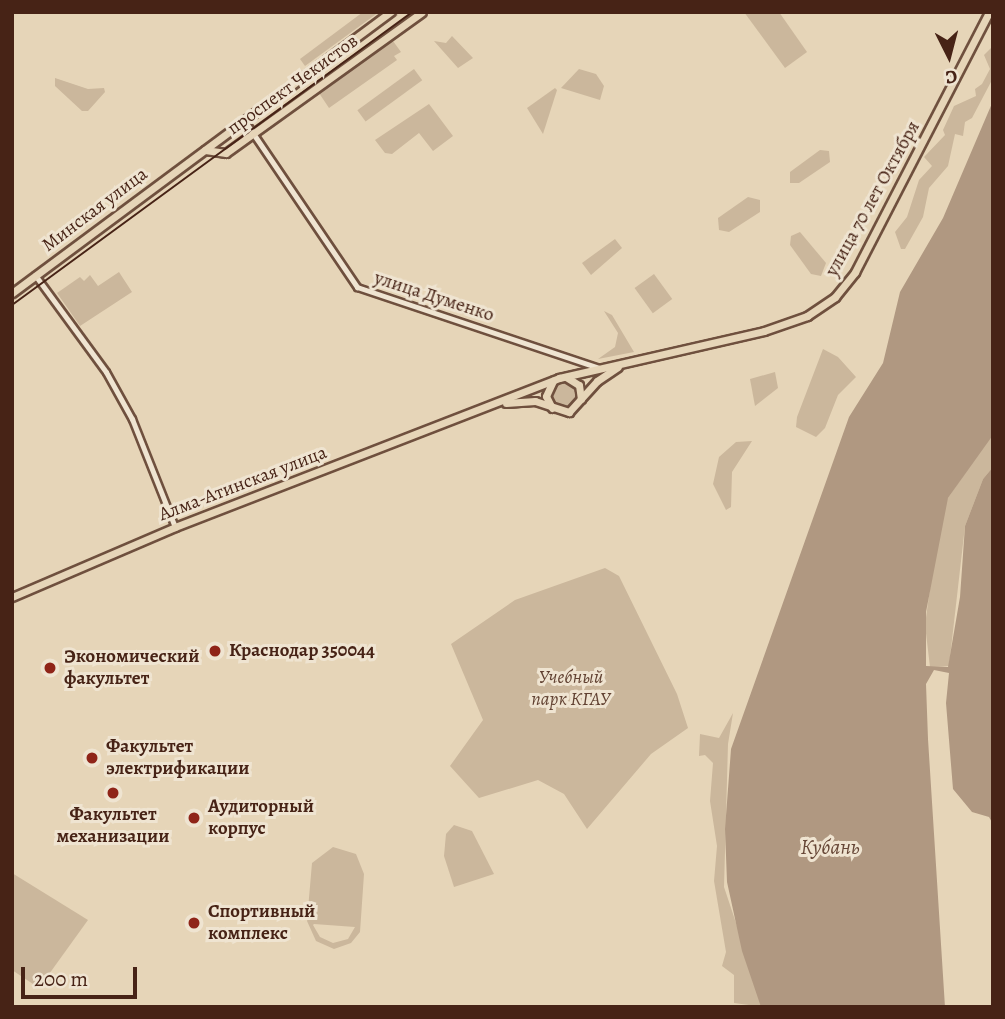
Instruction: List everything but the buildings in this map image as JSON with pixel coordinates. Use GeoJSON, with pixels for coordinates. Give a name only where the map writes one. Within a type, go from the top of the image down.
{"type":"FeatureCollection","features":[{"type":"Feature","properties":{"kind":"main road","name":"проспект Чекистов"},"geometry":{"type":"LineString","coordinates":[[198,153],[391,12]]}},
{"type":"Feature","properties":{"kind":"main road","name":"проспект Чекистов"},"geometry":{"type":"LineString","coordinates":[[198,153],[216,150],[226,153],[422,12]]}},
{"type":"Feature","properties":{"kind":"main road","name":"улица 70 лет Октября"},"geometry":{"type":"LineString","coordinates":[[569,376],[792,323],[835,297],[866,253],[989,12]]}},
{"type":"Feature","properties":{"kind":"main road","name":"проспект Чекистов"},"geometry":{"type":"LineString","coordinates":[[216,150],[224,135]]}},
{"type":"Feature","properties":{"kind":"main road","name":"Минская улица"},"geometry":{"type":"LineString","coordinates":[[12,293],[198,153]]}},
{"type":"Feature","properties":{"kind":"main road"},"geometry":{"type":"LineString","coordinates":[[554,381],[546,397],[555,411],[569,412],[580,404],[603,369]]}},
{"type":"Feature","properties":{"kind":"main road","name":"Алма-Атинская улица"},"geometry":{"type":"LineString","coordinates":[[12,597],[175,527],[569,376]]}},
{"type":"Feature","properties":{"kind":"main road"},"geometry":{"type":"LineString","coordinates":[[569,376],[580,387],[580,404]]}},
{"type":"Feature","properties":{"kind":"main road","name":"Алма-Атинская улица"},"geometry":{"type":"LineString","coordinates":[[488,407],[529,400],[555,411]]}},
{"type":"Feature","properties":{"kind":"street","name":"улица Думенко"},"geometry":{"type":"LineString","coordinates":[[244,120],[357,287],[603,369]]}},
{"type":"Feature","properties":{"kind":"street"},"geometry":{"type":"LineString","coordinates":[[35,275],[106,372],[132,419],[175,527]]}},
{"type":"Feature","properties":{"kind":"street"},"geometry":{"type":"LineString","coordinates":[[569,376],[578,366],[573,360]]}},
{"type":"Feature","properties":{"kind":"green space"},"geometry":{"type":"Polygon","coordinates":[[[363,12],[379,12],[305,66],[300,59],[363,12]]]}},
{"type":"Feature","properties":{"kind":"green space"},"geometry":{"type":"Polygon","coordinates":[[[744,12],[779,12],[807,52],[785,68],[744,12]]]}},
{"type":"Feature","properties":{"kind":"green space"},"geometry":{"type":"Polygon","coordinates":[[[993,30],[992,80],[972,118],[965,122],[963,136],[955,134],[948,166],[929,188],[923,217],[905,249],[901,249],[895,232],[907,217],[919,180],[932,166],[924,157],[945,135],[943,130],[954,106],[976,96],[975,89],[982,84],[990,69],[984,55],[992,47],[993,30]]]}},
{"type":"Feature","properties":{"kind":"green space"},"geometry":{"type":"Polygon","coordinates":[[[452,36],[473,58],[458,68],[434,41],[446,43],[452,36]]]}},
{"type":"Feature","properties":{"kind":"green space"},"geometry":{"type":"Polygon","coordinates":[[[393,41],[401,52],[394,56],[397,60],[329,108],[319,93],[393,41]]]}},
{"type":"Feature","properties":{"kind":"green space"},"geometry":{"type":"Polygon","coordinates":[[[414,69],[422,80],[366,121],[357,110],[414,69]]]}},
{"type":"Feature","properties":{"kind":"green space"},"geometry":{"type":"Polygon","coordinates":[[[579,69],[596,74],[604,86],[600,100],[561,88],[579,69]]]}},
{"type":"Feature","properties":{"kind":"green space"},"geometry":{"type":"Polygon","coordinates":[[[55,78],[88,89],[104,88],[105,92],[88,111],[82,111],[55,86],[55,78]]]}},
{"type":"Feature","properties":{"kind":"green space"},"geometry":{"type":"Polygon","coordinates":[[[555,88],[557,90],[543,134],[527,108],[555,88]]]}},
{"type":"Feature","properties":{"kind":"green space"},"geometry":{"type":"Polygon","coordinates":[[[429,104],[453,136],[433,151],[419,133],[392,154],[385,153],[375,140],[429,104]]]}},
{"type":"Feature","properties":{"kind":"green space"},"geometry":{"type":"Polygon","coordinates":[[[820,150],[829,151],[830,162],[799,183],[790,183],[790,172],[820,150]]]}},
{"type":"Feature","properties":{"kind":"green space"},"geometry":{"type":"Polygon","coordinates":[[[748,197],[760,200],[760,212],[729,232],[719,230],[718,218],[748,197]]]}},
{"type":"Feature","properties":{"kind":"green space"},"geometry":{"type":"Polygon","coordinates":[[[800,232],[826,263],[821,276],[811,274],[790,245],[791,236],[800,232]]]}},
{"type":"Feature","properties":{"kind":"green space"},"geometry":{"type":"Polygon","coordinates":[[[615,239],[622,248],[591,275],[582,263],[615,239]]]}},
{"type":"Feature","properties":{"kind":"green space"},"geometry":{"type":"Polygon","coordinates":[[[119,272],[132,292],[80,326],[57,293],[80,277],[84,281],[90,275],[98,286],[119,272]]]}},
{"type":"Feature","properties":{"kind":"green space"},"geometry":{"type":"Polygon","coordinates":[[[654,274],[672,299],[653,313],[635,288],[654,274]]]}},
{"type":"Feature","properties":{"kind":"green space"},"geometry":{"type":"Polygon","coordinates":[[[604,311],[612,315],[634,352],[598,359],[615,347],[618,333],[604,311]]]}},
{"type":"Feature","properties":{"kind":"green space"},"geometry":{"type":"Polygon","coordinates":[[[823,349],[838,357],[856,377],[838,395],[825,428],[816,437],[796,427],[797,417],[823,349]]]}},
{"type":"Feature","properties":{"kind":"green space"},"geometry":{"type":"Polygon","coordinates":[[[775,372],[778,388],[755,406],[750,379],[775,372]]]}},
{"type":"Feature","properties":{"kind":"green space"},"geometry":{"type":"Polygon","coordinates":[[[564,381],[574,385],[578,395],[574,405],[564,409],[554,405],[550,395],[554,385],[564,381]]]}},
{"type":"Feature","properties":{"kind":"green space"},"geometry":{"type":"Polygon","coordinates":[[[993,433],[993,467],[983,479],[965,526],[949,666],[930,667],[925,625],[941,508],[993,433]]]}},
{"type":"Feature","properties":{"kind":"green space"},"geometry":{"type":"Polygon","coordinates":[[[752,441],[732,472],[731,507],[726,510],[713,484],[719,457],[736,442],[752,441]]]}},
{"type":"Feature","properties":{"kind":"green space","name":"Учебный парк КГАУ"},"geometry":{"type":"Polygon","coordinates":[[[605,568],[619,576],[677,694],[688,728],[651,754],[587,829],[564,794],[538,780],[479,798],[450,766],[483,720],[451,644],[515,600],[605,568]]]}},
{"type":"Feature","properties":{"kind":"green space"},"geometry":{"type":"Polygon","coordinates":[[[733,713],[728,744],[724,887],[764,1007],[734,1003],[734,975],[722,966],[726,952],[714,881],[717,846],[710,801],[713,763],[705,755],[699,756],[700,734],[719,738],[733,713]]]}},
{"type":"Feature","properties":{"kind":"green space"},"geometry":{"type":"Polygon","coordinates":[[[454,825],[472,831],[494,874],[454,887],[444,856],[446,834],[454,825]]]}},
{"type":"Feature","properties":{"kind":"green space"},"geometry":{"type":"Polygon","coordinates":[[[333,847],[356,854],[364,874],[360,932],[351,943],[334,949],[316,941],[307,921],[312,863],[333,847]],[[314,924],[320,937],[333,943],[348,939],[355,927],[314,924]]]}},
{"type":"Feature","properties":{"kind":"green space"},"geometry":{"type":"Polygon","coordinates":[[[12,873],[88,920],[39,988],[12,970],[12,873]]]}},
{"type":"Feature","properties":{"kind":"water","name":"Кубань"},"geometry":{"type":"Polygon","coordinates":[[[993,101],[993,435],[948,498],[926,612],[926,666],[948,667],[960,597],[965,526],[983,479],[993,467],[993,824],[989,817],[972,812],[953,789],[946,703],[949,673],[934,670],[926,684],[945,1007],[761,1007],[742,951],[727,882],[725,829],[731,749],[849,417],[883,363],[900,292],[943,218],[993,101]]]}},
{"type":"Feature","properties":{"kind":"tram line"},"geometry":{"type":"LineString","coordinates":[[12,305],[412,12]]}},
{"type":"Feature","properties":{"kind":"place","name":"Краснодар 350044"},"geometry":{"type":"Point","coordinates":[215,651]}},
{"type":"Feature","properties":{"kind":"place","name":"Экономический факультет"},"geometry":{"type":"Point","coordinates":[50,668]}},
{"type":"Feature","properties":{"kind":"place","name":"Факультет электрификации"},"geometry":{"type":"Point","coordinates":[92,758]}},
{"type":"Feature","properties":{"kind":"place","name":"Факультет механизации"},"geometry":{"type":"Point","coordinates":[113,793]}},
{"type":"Feature","properties":{"kind":"place","name":"Аудиторный корпус"},"geometry":{"type":"Point","coordinates":[194,818]}},
{"type":"Feature","properties":{"kind":"place","name":"Спортивный комплекс"},"geometry":{"type":"Point","coordinates":[194,923]}}]}
